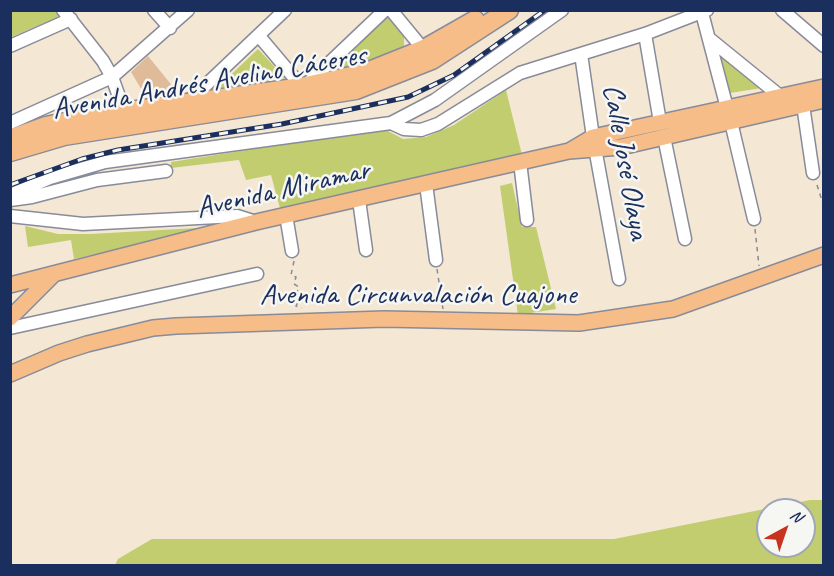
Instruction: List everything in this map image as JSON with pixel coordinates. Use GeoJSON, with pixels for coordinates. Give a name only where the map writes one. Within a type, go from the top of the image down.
{"type":"FeatureCollection","features":[{"type":"Feature","properties":{"kind":"highway","name":"Avenida Andrés Avelino Cáceres"},"geometry":{"type":"LineString","coordinates":[[10,139],[46,126],[356,90],[428,55],[497,13]]}},
{"type":"Feature","properties":{"kind":"highway","name":"Avenida Andrés Avelino Cáceres"},"geometry":{"type":"LineString","coordinates":[[10,152],[188,102],[303,87],[428,55]]}},
{"type":"Feature","properties":{"kind":"main road","name":"Avenida Miramar"},"geometry":{"type":"LineString","coordinates":[[729,115],[780,96],[824,87]]}},
{"type":"Feature","properties":{"kind":"main road","name":"Avenida Miramar"},"geometry":{"type":"LineString","coordinates":[[10,285],[256,222],[594,144],[729,115],[824,100]]}},
{"type":"Feature","properties":{"kind":"main road","name":"Avenida Circunvalación Cuajone"},"geometry":{"type":"LineString","coordinates":[[10,374],[59,353],[153,328],[297,322],[579,323],[673,309],[824,255]]}},
{"type":"Feature","properties":{"kind":"main road"},"geometry":{"type":"LineString","coordinates":[[10,318],[54,275]]}},
{"type":"Feature","properties":{"kind":"street"},"geometry":{"type":"LineString","coordinates":[[154,10],[170,28]]}},
{"type":"Feature","properties":{"kind":"street"},"geometry":{"type":"LineString","coordinates":[[10,123],[112,77],[188,10]]}},
{"type":"Feature","properties":{"kind":"street"},"geometry":{"type":"LineString","coordinates":[[188,102],[285,10]]}},
{"type":"Feature","properties":{"kind":"street"},"geometry":{"type":"LineString","coordinates":[[259,36],[303,87],[385,10]]}},
{"type":"Feature","properties":{"kind":"street"},"geometry":{"type":"LineString","coordinates":[[391,10],[428,55]]}},
{"type":"Feature","properties":{"kind":"street"},"geometry":{"type":"LineString","coordinates":[[10,195],[50,178],[105,162],[391,123],[435,100],[562,10]]}},
{"type":"Feature","properties":{"kind":"street"},"geometry":{"type":"LineString","coordinates":[[782,10],[824,46]]}},
{"type":"Feature","properties":{"kind":"street"},"geometry":{"type":"LineString","coordinates":[[391,123],[404,129],[421,130],[438,124],[520,73],[645,34],[704,12],[754,219]]}},
{"type":"Feature","properties":{"kind":"street"},"geometry":{"type":"LineString","coordinates":[[10,46],[67,15],[104,61],[127,118]]}},
{"type":"Feature","properties":{"kind":"street"},"geometry":{"type":"LineString","coordinates":[[645,34],[685,239]]}},
{"type":"Feature","properties":{"kind":"street"},"geometry":{"type":"LineString","coordinates":[[711,40],[780,96]]}},
{"type":"Feature","properties":{"kind":"street","name":"Calle José Olaya"},"geometry":{"type":"LineString","coordinates":[[581,54],[594,144],[619,279]]}},
{"type":"Feature","properties":{"kind":"street"},"geometry":{"type":"LineString","coordinates":[[803,105],[813,173]]}},
{"type":"Feature","properties":{"kind":"street"},"geometry":{"type":"LineString","coordinates":[[520,162],[527,220]]}},
{"type":"Feature","properties":{"kind":"street"},"geometry":{"type":"LineString","coordinates":[[10,200],[32,198],[97,180],[166,171]]}},
{"type":"Feature","properties":{"kind":"street"},"geometry":{"type":"LineString","coordinates":[[426,184],[436,260]]}},
{"type":"Feature","properties":{"kind":"street"},"geometry":{"type":"LineString","coordinates":[[359,200],[366,250]]}},
{"type":"Feature","properties":{"kind":"street"},"geometry":{"type":"LineString","coordinates":[[286,215],[292,251]]}},
{"type":"Feature","properties":{"kind":"street"},"geometry":{"type":"LineString","coordinates":[[10,216],[83,224],[237,216],[256,222]]}},
{"type":"Feature","properties":{"kind":"street"},"geometry":{"type":"LineString","coordinates":[[10,328],[257,274]]}},
{"type":"Feature","properties":{"kind":"path"},"geometry":{"type":"LineString","coordinates":[[813,173],[824,207]]}},
{"type":"Feature","properties":{"kind":"path"},"geometry":{"type":"LineString","coordinates":[[754,219],[761,278]]}},
{"type":"Feature","properties":{"kind":"path"},"geometry":{"type":"LineString","coordinates":[[292,251],[295,265],[291,274],[296,277],[294,284],[299,287],[296,294],[300,296],[296,306],[302,308],[297,322]]}},
{"type":"Feature","properties":{"kind":"path"},"geometry":{"type":"LineString","coordinates":[[436,260],[444,321]]}},
{"type":"Feature","properties":{"kind":"green space"},"geometry":{"type":"Polygon","coordinates":[[[10,11],[57,11],[58,17],[11,37],[10,11]]]}},
{"type":"Feature","properties":{"kind":"green space"},"geometry":{"type":"Polygon","coordinates":[[[387,15],[404,34],[404,47],[343,70],[328,72],[387,15]]]}},
{"type":"Feature","properties":{"kind":"green space"},"geometry":{"type":"Polygon","coordinates":[[[258,49],[285,78],[217,88],[258,49]]]}},
{"type":"Feature","properties":{"kind":"green space"},"geometry":{"type":"Polygon","coordinates":[[[721,56],[762,88],[730,93],[721,56]]]}},
{"type":"Feature","properties":{"kind":"green space"},"geometry":{"type":"Polygon","coordinates":[[[506,90],[522,155],[280,208],[271,175],[246,180],[239,160],[171,168],[171,162],[367,131],[386,130],[403,139],[426,137],[454,125],[506,90]]]}},
{"type":"Feature","properties":{"kind":"green space"},"geometry":{"type":"Polygon","coordinates":[[[512,183],[522,227],[536,227],[556,309],[518,315],[500,186],[512,183]]]}},
{"type":"Feature","properties":{"kind":"green space"},"geometry":{"type":"Polygon","coordinates":[[[25,226],[58,234],[214,227],[74,259],[71,240],[28,247],[25,226]]]}},
{"type":"Feature","properties":{"kind":"green space"},"geometry":{"type":"Polygon","coordinates":[[[816,500],[823,500],[823,565],[115,565],[118,559],[152,539],[614,539],[756,511],[756,558],[816,558],[816,500]]]}},
{"type":"Feature","properties":{"kind":"building"},"geometry":{"type":"Polygon","coordinates":[[[148,56],[178,93],[146,97],[131,72],[148,56]]]}},
{"type":"Feature","properties":{"kind":"railway"},"geometry":{"type":"LineString","coordinates":[[10,185],[82,159],[118,150],[282,124],[408,97],[454,75],[545,10]]}}]}
